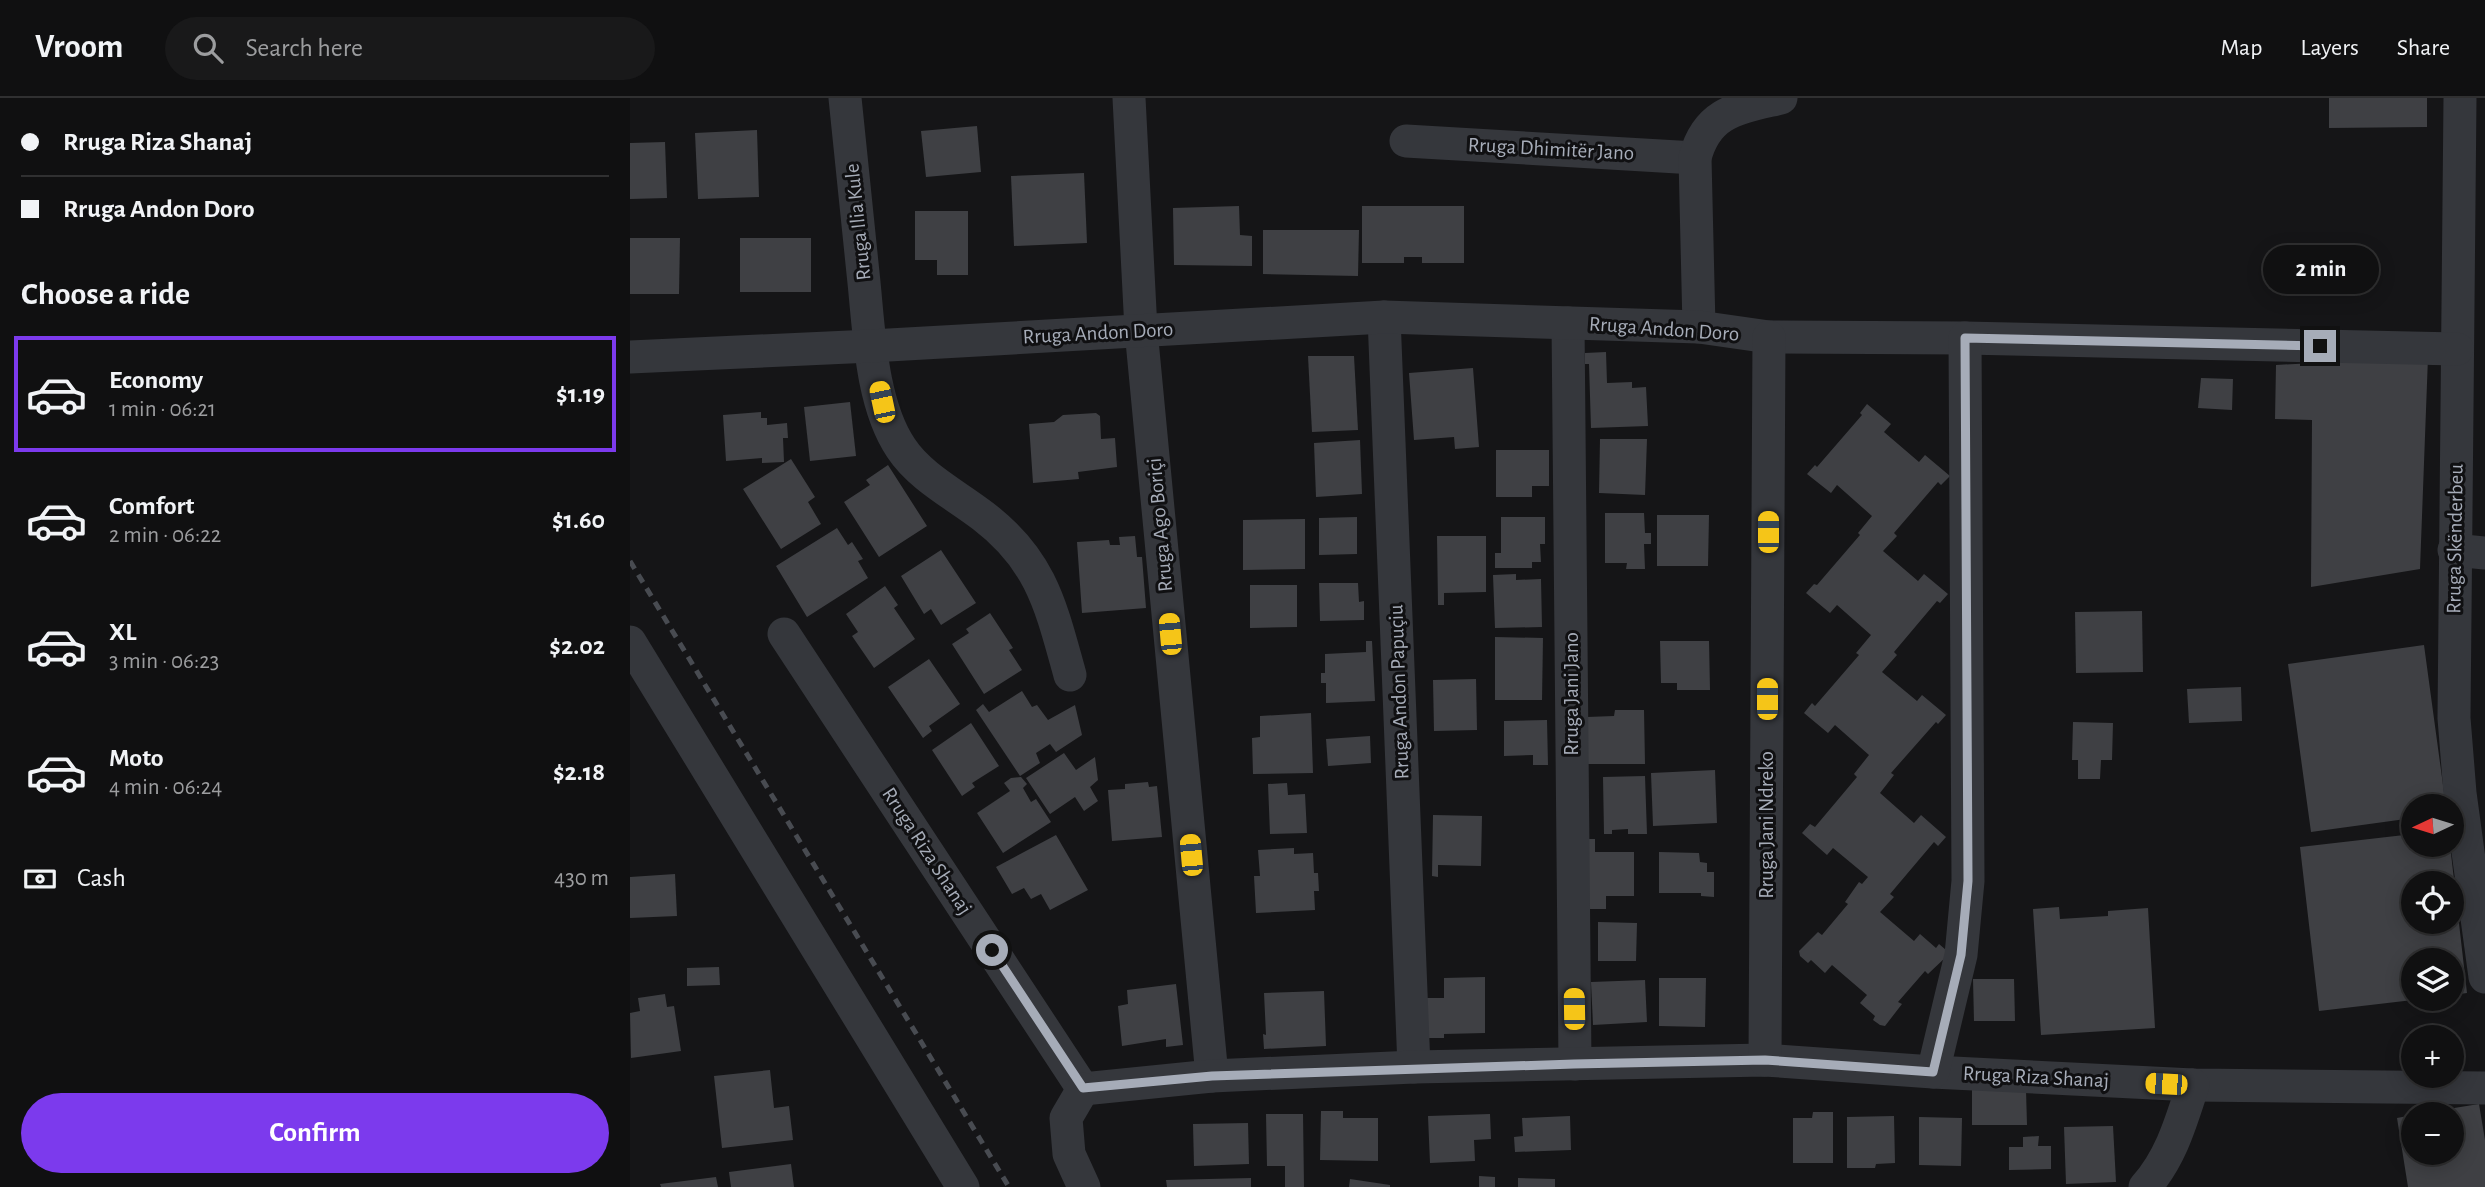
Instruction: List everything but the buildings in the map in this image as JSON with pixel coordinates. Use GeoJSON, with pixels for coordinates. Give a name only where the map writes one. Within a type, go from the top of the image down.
{"type":"FeatureCollection","features":[{"type":"Feature","properties":{"kind":"street","name":"Rruga Ilia Kule"},"geometry":{"type":"LineString","coordinates":[[845,98],[871,346]]}},
{"type":"Feature","properties":{"kind":"street","name":"Rruga Ago Boriçi"},"geometry":{"type":"LineString","coordinates":[[1129,98],[1142,330],[1212,1076]]}},
{"type":"Feature","properties":{"kind":"street"},"geometry":{"type":"LineString","coordinates":[[1699,327],[1695,158],[1699,140],[1714,121],[1738,109],[1781,98]]}},
{"type":"Feature","properties":{"kind":"street","name":"Rruga Skënderbeu"},"geometry":{"type":"LineString","coordinates":[[2460,98],[2472,173],[2457,349],[2470,552],[2454,718],[2460,793],[2485,977]]}},
{"type":"Feature","properties":{"kind":"street","name":"Rruga Dhimitër Jano"},"geometry":{"type":"LineString","coordinates":[[1406,141],[1695,158]]}},
{"type":"Feature","properties":{"kind":"street","name":"Rruga Andon Doro"},"geometry":{"type":"LineString","coordinates":[[630,357],[1384,317],[1699,327],[1769,337],[1965,338],[2457,349]]}},
{"type":"Feature","properties":{"kind":"street","name":"Rruga Andon Papuçiu"},"geometry":{"type":"LineString","coordinates":[[1384,317],[1414,1068]]}},
{"type":"Feature","properties":{"kind":"street","name":"Rruga Jani Jano"},"geometry":{"type":"LineString","coordinates":[[1568,323],[1574,1064]]}},
{"type":"Feature","properties":{"kind":"street","name":"Rruga Jani Ndreko"},"geometry":{"type":"LineString","coordinates":[[1765,1060],[1769,337]]}},
{"type":"Feature","properties":{"kind":"street"},"geometry":{"type":"LineString","coordinates":[[1933,1072],[1961,955],[1968,881],[1965,338]]}},
{"type":"Feature","properties":{"kind":"street"},"geometry":{"type":"LineString","coordinates":[[871,346],[882,402],[901,449],[922,471],[984,517],[1018,547],[1033,569],[1054,615],[1070,675]]}},
{"type":"Feature","properties":{"kind":"street","name":"Rruga Riza Shanaj"},"geometry":{"type":"LineString","coordinates":[[784,634],[1083,1088],[1212,1076],[1414,1068],[1765,1060],[1933,1072],[2193,1085],[2485,1088]]}},
{"type":"Feature","properties":{"kind":"street"},"geometry":{"type":"LineString","coordinates":[[630,642],[963,1187]]}},
{"type":"Feature","properties":{"kind":"street"},"geometry":{"type":"LineString","coordinates":[[2145,1187],[2174,1143],[2193,1085]]}},
{"type":"Feature","properties":{"kind":"street"},"geometry":{"type":"LineString","coordinates":[[1083,1088],[1066,1118],[1069,1154],[1084,1187]]}},
{"type":"Feature","properties":{"kind":"railway"},"geometry":{"type":"LineString","coordinates":[[630,561],[1009,1187]]}},
{"type":"Feature","properties":{"kind":"route"},"geometry":{"type":"LineString","coordinates":[[992,950],[1083,1088],[1212,1076],[1414,1068],[1765,1060],[1933,1072],[1961,955],[1968,881],[1965,338],[2320,346]]}}]}
